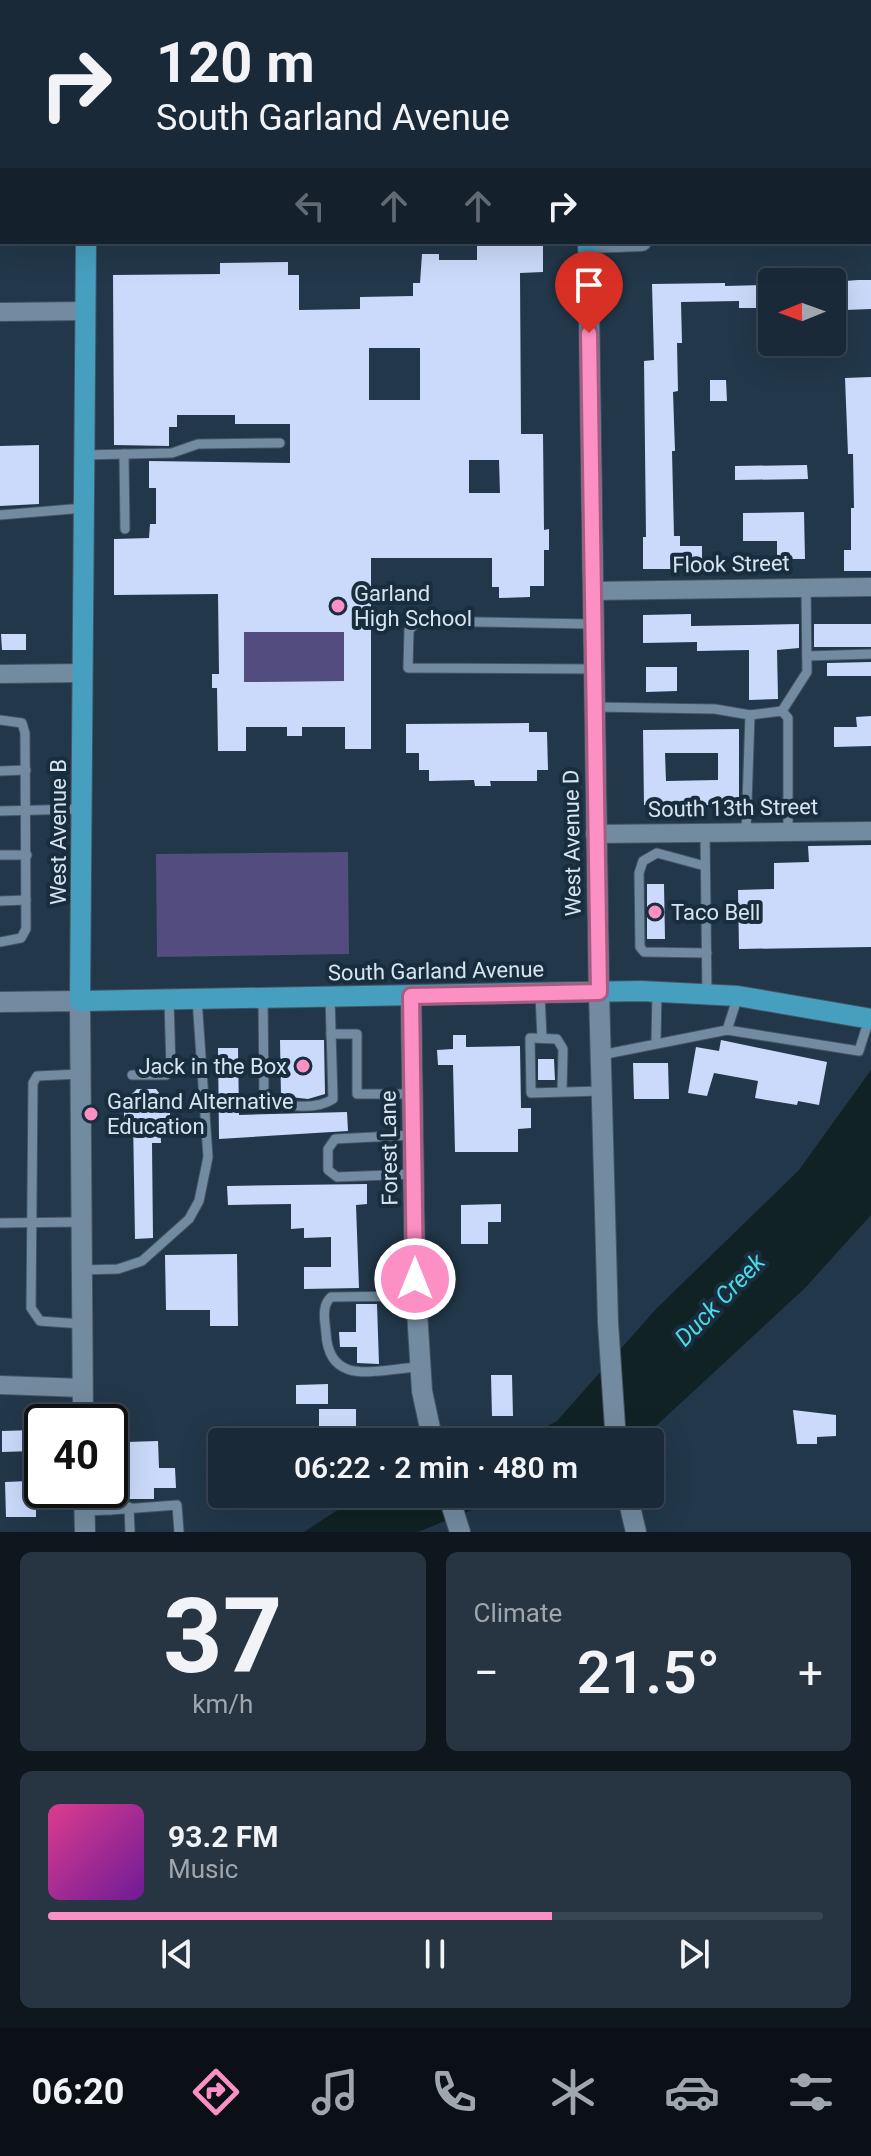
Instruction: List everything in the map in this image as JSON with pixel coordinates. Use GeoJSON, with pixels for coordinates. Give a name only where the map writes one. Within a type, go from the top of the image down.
{"type":"FeatureCollection","features":[{"type":"Feature","properties":{"kind":"main road","name":"West Avenue B"},"geometry":{"type":"LineString","coordinates":[[83,1404],[80,1001],[86,244]]}},
{"type":"Feature","properties":{"kind":"main road","name":"West Avenue D"},"geometry":{"type":"LineString","coordinates":[[588,244],[595,834],[608,1323],[615,1428]]}},
{"type":"Feature","properties":{"kind":"main road","name":"South Garland Avenue"},"geometry":{"type":"LineString","coordinates":[[0,1002],[657,992],[738,996],[870,1019]]}},
{"type":"Feature","properties":{"kind":"main road","name":"Forest Lane"},"geometry":{"type":"LineString","coordinates":[[411,996],[416,1296],[420,1367],[431,1428]]}},
{"type":"Feature","properties":{"kind":"main road"},"geometry":{"type":"LineString","coordinates":[[452,1508],[460,1532]]}},
{"type":"Feature","properties":{"kind":"main road"},"geometry":{"type":"LineString","coordinates":[[630,1508],[636,1532]]}},
{"type":"Feature","properties":{"kind":"street"},"geometry":{"type":"LineString","coordinates":[[0,312],[85,311]]}},
{"type":"Feature","properties":{"kind":"street","name":"Flook Street"},"geometry":{"type":"LineString","coordinates":[[592,591],[871,587]]}},
{"type":"Feature","properties":{"kind":"street"},"geometry":{"type":"LineString","coordinates":[[0,674],[82,673]]}},
{"type":"Feature","properties":{"kind":"street","name":"South 13th Street"},"geometry":{"type":"LineString","coordinates":[[595,834],[871,831]]}},
{"type":"Feature","properties":{"kind":"street"},"geometry":{"type":"LineString","coordinates":[[0,1385],[83,1388]]}},
{"type":"Feature","properties":{"kind":"lane"},"geometry":{"type":"LineString","coordinates":[[84,455],[172,453],[198,444],[280,443]]}},
{"type":"Feature","properties":{"kind":"lane"},"geometry":{"type":"LineString","coordinates":[[124,454],[125,529]]}},
{"type":"Feature","properties":{"kind":"lane"},"geometry":{"type":"LineString","coordinates":[[0,515],[84,508]]}},
{"type":"Feature","properties":{"kind":"lane"},"geometry":{"type":"LineString","coordinates":[[782,711],[807,672],[806,587]]}},
{"type":"Feature","properties":{"kind":"lane"},"geometry":{"type":"LineString","coordinates":[[592,624],[418,621],[409,630],[408,668],[593,669]]}},
{"type":"Feature","properties":{"kind":"lane"},"geometry":{"type":"LineString","coordinates":[[807,656],[871,654]]}},
{"type":"Feature","properties":{"kind":"lane"},"geometry":{"type":"LineString","coordinates":[[593,707],[715,709],[750,715],[782,711]]}},
{"type":"Feature","properties":{"kind":"lane"},"geometry":{"type":"LineString","coordinates":[[782,711],[788,718],[788,832]]}},
{"type":"Feature","properties":{"kind":"lane"},"geometry":{"type":"LineString","coordinates":[[746,832],[750,715]]}},
{"type":"Feature","properties":{"kind":"lane"},"geometry":{"type":"LineString","coordinates":[[0,720],[14,719],[22,723],[27,810],[26,929],[21,938],[0,942]]}},
{"type":"Feature","properties":{"kind":"lane"},"geometry":{"type":"LineString","coordinates":[[0,771],[26,770]]}},
{"type":"Feature","properties":{"kind":"lane"},"geometry":{"type":"LineString","coordinates":[[0,811],[82,809]]}},
{"type":"Feature","properties":{"kind":"lane"},"geometry":{"type":"LineString","coordinates":[[705,833],[707,995]]}},
{"type":"Feature","properties":{"kind":"lane"},"geometry":{"type":"LineString","coordinates":[[705,866],[650,854],[643,861],[639,887],[640,947],[644,952],[707,953]]}},
{"type":"Feature","properties":{"kind":"lane"},"geometry":{"type":"LineString","coordinates":[[0,855],[27,855]]}},
{"type":"Feature","properties":{"kind":"lane"},"geometry":{"type":"LineString","coordinates":[[0,901],[26,900]]}},
{"type":"Feature","properties":{"kind":"lane"},"geometry":{"type":"LineString","coordinates":[[656,1043],[657,992]]}},
{"type":"Feature","properties":{"kind":"lane"},"geometry":{"type":"LineString","coordinates":[[540,994],[542,1038]]}},
{"type":"Feature","properties":{"kind":"lane"},"geometry":{"type":"LineString","coordinates":[[727,1030],[738,996]]}},
{"type":"Feature","properties":{"kind":"lane"},"geometry":{"type":"LineString","coordinates":[[263,998],[264,1099],[281,1105],[326,1104],[333,1099],[330,997]]}},
{"type":"Feature","properties":{"kind":"lane"},"geometry":{"type":"LineString","coordinates":[[81,1270],[118,1269],[142,1261],[189,1219],[199,1201],[208,1157],[197,999]]}},
{"type":"Feature","properties":{"kind":"lane"},"geometry":{"type":"LineString","coordinates":[[132,1075],[166,1075],[171,1069],[169,1000]]}},
{"type":"Feature","properties":{"kind":"lane"},"geometry":{"type":"LineString","coordinates":[[601,1055],[727,1030],[859,1051],[870,1019]]}},
{"type":"Feature","properties":{"kind":"lane"},"geometry":{"type":"LineString","coordinates":[[331,1034],[357,1034],[357,1094],[412,1094]]}},
{"type":"Feature","properties":{"kind":"lane"},"geometry":{"type":"LineString","coordinates":[[562,1092],[563,1049],[557,1039],[530,1038],[531,1093],[601,1091]]}},
{"type":"Feature","properties":{"kind":"lane"},"geometry":{"type":"LineString","coordinates":[[80,1074],[44,1074],[37,1076],[33,1083],[31,1308],[34,1316],[50,1323],[82,1324]]}},
{"type":"Feature","properties":{"kind":"lane"},"geometry":{"type":"LineString","coordinates":[[413,1135],[335,1139],[328,1149],[328,1170],[337,1177],[414,1174]]}},
{"type":"Feature","properties":{"kind":"lane"},"geometry":{"type":"LineString","coordinates":[[0,1223],[80,1222]]}},
{"type":"Feature","properties":{"kind":"lane"},"geometry":{"type":"LineString","coordinates":[[416,1296],[331,1297],[325,1311],[327,1352],[331,1361],[343,1370],[420,1367]]}},
{"type":"Feature","properties":{"kind":"lane"},"geometry":{"type":"LineString","coordinates":[[85,1522],[110,1510],[177,1505],[179,1532]]}},
{"type":"Feature","properties":{"kind":"lane"},"geometry":{"type":"LineString","coordinates":[[129,1507],[130,1532]]}},
{"type":"Feature","properties":{"kind":"shaded area"},"geometry":{"type":"Polygon","coordinates":[[[244,632],[344,632],[344,681],[244,682],[244,632]]]}},
{"type":"Feature","properties":{"kind":"shaded area"},"geometry":{"type":"Polygon","coordinates":[[[348,852],[349,954],[157,957],[156,854],[348,852]]]}},
{"type":"Feature","properties":{"kind":"water","name":"Duck Creek"},"geometry":{"type":"Polygon","coordinates":[[[871,1070],[871,1215],[805,1288],[657,1425],[651,1428],[544,1428],[557,1421],[656,1309],[799,1170],[871,1070]]]}},
{"type":"Feature","properties":{"kind":"water"},"geometry":{"type":"Polygon","coordinates":[[[341,1508],[477,1508],[418,1532],[304,1532],[341,1508]]]}},
{"type":"Feature","properties":{"kind":"building","name":"Garland High School"},"geometry":{"type":"Polygon","coordinates":[[[477,244],[543,244],[543,272],[520,273],[521,434],[543,434],[544,530],[549,529],[549,550],[544,550],[544,586],[530,586],[530,597],[499,598],[499,587],[492,587],[492,558],[371,558],[371,749],[345,749],[345,727],[302,727],[302,736],[287,736],[287,727],[246,727],[246,751],[218,751],[217,688],[212,688],[212,674],[219,674],[218,594],[114,595],[114,539],[149,538],[150,524],[156,524],[156,488],[149,488],[149,461],[290,463],[290,424],[235,424],[235,415],[177,415],[177,427],[169,427],[169,446],[114,445],[113,275],[220,274],[220,263],[288,262],[288,275],[299,275],[299,310],[360,309],[360,297],[413,296],[413,283],[420,283],[422,254],[439,254],[439,260],[477,260],[477,244]],[[369,348],[369,400],[420,400],[420,348],[369,348]],[[469,460],[469,493],[500,493],[499,460],[469,460]],[[244,632],[244,682],[344,681],[344,632],[244,632]]]}},
{"type":"Feature","properties":{"kind":"building"},"geometry":{"type":"Polygon","coordinates":[[[871,280],[871,309],[846,310],[846,281],[871,280]]]}},
{"type":"Feature","properties":{"kind":"building"},"geometry":{"type":"Polygon","coordinates":[[[652,284],[758,285],[758,308],[739,308],[739,301],[681,302],[682,343],[677,343],[678,391],[673,392],[674,536],[680,536],[680,546],[702,546],[702,569],[643,569],[643,537],[646,537],[644,361],[654,360],[652,284]]]}},
{"type":"Feature","properties":{"kind":"building"},"geometry":{"type":"Polygon","coordinates":[[[871,377],[871,571],[844,571],[844,550],[851,550],[851,508],[854,508],[853,454],[848,454],[845,378],[871,377]]]}},
{"type":"Feature","properties":{"kind":"building"},"geometry":{"type":"Polygon","coordinates":[[[710,380],[726,380],[727,401],[710,401],[710,380]]]}},
{"type":"Feature","properties":{"kind":"building"},"geometry":{"type":"Polygon","coordinates":[[[39,445],[39,504],[0,506],[0,446],[39,445]]]}},
{"type":"Feature","properties":{"kind":"building"},"geometry":{"type":"Polygon","coordinates":[[[807,465],[808,479],[735,480],[735,466],[807,465]]]}},
{"type":"Feature","properties":{"kind":"building"},"geometry":{"type":"Polygon","coordinates":[[[804,512],[805,559],[777,559],[777,541],[743,541],[743,513],[804,512]]]}},
{"type":"Feature","properties":{"kind":"building"},"geometry":{"type":"Polygon","coordinates":[[[691,614],[691,626],[799,624],[799,648],[777,650],[778,699],[749,700],[749,650],[697,651],[697,642],[643,643],[643,615],[691,614]]]}},
{"type":"Feature","properties":{"kind":"building"},"geometry":{"type":"Polygon","coordinates":[[[814,624],[871,624],[871,647],[814,647],[814,624]]]}},
{"type":"Feature","properties":{"kind":"building"},"geometry":{"type":"Polygon","coordinates":[[[1,634],[26,634],[26,650],[2,650],[1,634]]]}},
{"type":"Feature","properties":{"kind":"building"},"geometry":{"type":"Polygon","coordinates":[[[871,662],[871,676],[827,676],[827,663],[871,662]]]}},
{"type":"Feature","properties":{"kind":"building"},"geometry":{"type":"Polygon","coordinates":[[[646,667],[677,667],[677,691],[646,692],[646,667]]]}},
{"type":"Feature","properties":{"kind":"building"},"geometry":{"type":"Polygon","coordinates":[[[871,716],[871,746],[834,747],[834,727],[857,727],[856,717],[871,716]]]}},
{"type":"Feature","properties":{"kind":"building"},"geometry":{"type":"Polygon","coordinates":[[[529,723],[529,732],[547,732],[548,770],[537,770],[537,781],[490,781],[491,786],[475,786],[474,780],[429,781],[429,770],[419,770],[419,753],[406,753],[406,724],[529,723]]]}},
{"type":"Feature","properties":{"kind":"building"},"geometry":{"type":"Polygon","coordinates":[[[739,729],[739,805],[644,805],[643,730],[739,729]],[[665,753],[666,781],[718,780],[718,753],[665,753]]]}},
{"type":"Feature","properties":{"kind":"building"},"geometry":{"type":"Polygon","coordinates":[[[871,845],[871,947],[739,949],[738,890],[774,889],[774,863],[809,862],[808,846],[871,845]]]}},
{"type":"Feature","properties":{"kind":"building","name":"Taco Bell"},"geometry":{"type":"Polygon","coordinates":[[[647,884],[664,884],[665,939],[647,939],[647,884]]]}},
{"type":"Feature","properties":{"kind":"building"},"geometry":{"type":"Polygon","coordinates":[[[453,1035],[466,1035],[466,1047],[520,1046],[521,1108],[531,1108],[531,1128],[518,1129],[518,1152],[455,1152],[453,1065],[438,1065],[437,1050],[453,1049],[453,1035]]]}},
{"type":"Feature","properties":{"kind":"building","name":"Jack in the Box"},"geometry":{"type":"Polygon","coordinates":[[[280,1040],[324,1040],[325,1094],[308,1099],[281,1096],[280,1040]]]}},
{"type":"Feature","properties":{"kind":"building"},"geometry":{"type":"Polygon","coordinates":[[[721,1040],[827,1062],[819,1105],[755,1098],[758,1081],[714,1073],[707,1096],[688,1093],[696,1047],[719,1051],[721,1040]]]}},
{"type":"Feature","properties":{"kind":"building"},"geometry":{"type":"Polygon","coordinates":[[[218,1048],[238,1048],[239,1115],[347,1112],[348,1131],[219,1139],[218,1048]]]}},
{"type":"Feature","properties":{"kind":"building"},"geometry":{"type":"Polygon","coordinates":[[[538,1059],[554,1059],[555,1080],[538,1080],[538,1059]]]}},
{"type":"Feature","properties":{"kind":"building"},"geometry":{"type":"Polygon","coordinates":[[[633,1063],[668,1063],[669,1099],[634,1099],[633,1063]]]}},
{"type":"Feature","properties":{"kind":"building"},"geometry":{"type":"Polygon","coordinates":[[[137,1089],[156,1089],[165,1101],[170,1101],[170,1118],[160,1118],[161,1143],[152,1143],[153,1238],[135,1239],[133,1119],[124,1119],[124,1102],[137,1089]]]}},
{"type":"Feature","properties":{"kind":"building"},"geometry":{"type":"Polygon","coordinates":[[[367,1184],[367,1204],[356,1205],[359,1288],[304,1289],[304,1267],[331,1267],[331,1237],[304,1238],[304,1228],[291,1229],[291,1204],[228,1205],[227,1186],[367,1184]]]}},
{"type":"Feature","properties":{"kind":"building"},"geometry":{"type":"Polygon","coordinates":[[[501,1204],[501,1222],[488,1222],[488,1244],[461,1244],[461,1205],[501,1204]]]}},
{"type":"Feature","properties":{"kind":"building"},"geometry":{"type":"Polygon","coordinates":[[[237,1254],[238,1326],[210,1326],[210,1310],[166,1310],[165,1255],[237,1254]]]}},
{"type":"Feature","properties":{"kind":"building"},"geometry":{"type":"Polygon","coordinates":[[[356,1304],[377,1304],[379,1364],[357,1363],[357,1347],[340,1347],[339,1332],[356,1332],[356,1304]]]}},
{"type":"Feature","properties":{"kind":"building"},"geometry":{"type":"Polygon","coordinates":[[[491,1375],[512,1375],[513,1416],[492,1416],[491,1375]]]}},
{"type":"Feature","properties":{"kind":"building"},"geometry":{"type":"Polygon","coordinates":[[[328,1384],[328,1404],[296,1404],[296,1385],[328,1384]]]}},
{"type":"Feature","properties":{"kind":"building"},"geometry":{"type":"Polygon","coordinates":[[[319,1409],[356,1409],[356,1428],[319,1428],[319,1409]]]}},
{"type":"Feature","properties":{"kind":"building"},"geometry":{"type":"Polygon","coordinates":[[[793,1410],[836,1415],[836,1436],[817,1437],[817,1444],[797,1444],[793,1410]]]}},
{"type":"Feature","properties":{"kind":"building"},"geometry":{"type":"Polygon","coordinates":[[[24,1430],[24,1451],[2,1452],[2,1431],[24,1430]]]}},
{"type":"Feature","properties":{"kind":"building"},"geometry":{"type":"Polygon","coordinates":[[[158,1441],[159,1468],[175,1468],[176,1488],[154,1488],[154,1499],[128,1499],[128,1442],[158,1441]]]}},
{"type":"Feature","properties":{"kind":"building"},"geometry":{"type":"Polygon","coordinates":[[[24,1481],[24,1508],[36,1508],[36,1517],[6,1517],[5,1482],[24,1481]]]}},
{"type":"Feature","properties":{"kind":"place","name":"Garland High School"},"geometry":{"type":"Point","coordinates":[338,606]}},
{"type":"Feature","properties":{"kind":"place","name":"Taco Bell"},"geometry":{"type":"Point","coordinates":[655,912]}},
{"type":"Feature","properties":{"kind":"place","name":"Jack in the Box"},"geometry":{"type":"Point","coordinates":[303,1066]}},
{"type":"Feature","properties":{"kind":"place","name":"Garland Alternative Education"},"geometry":{"type":"Point","coordinates":[91,1114]}},
{"type":"Feature","properties":{"kind":"route"},"geometry":{"type":"LineString","coordinates":[[415,1279],[411,996],[599,992],[589,333]]}}]}
